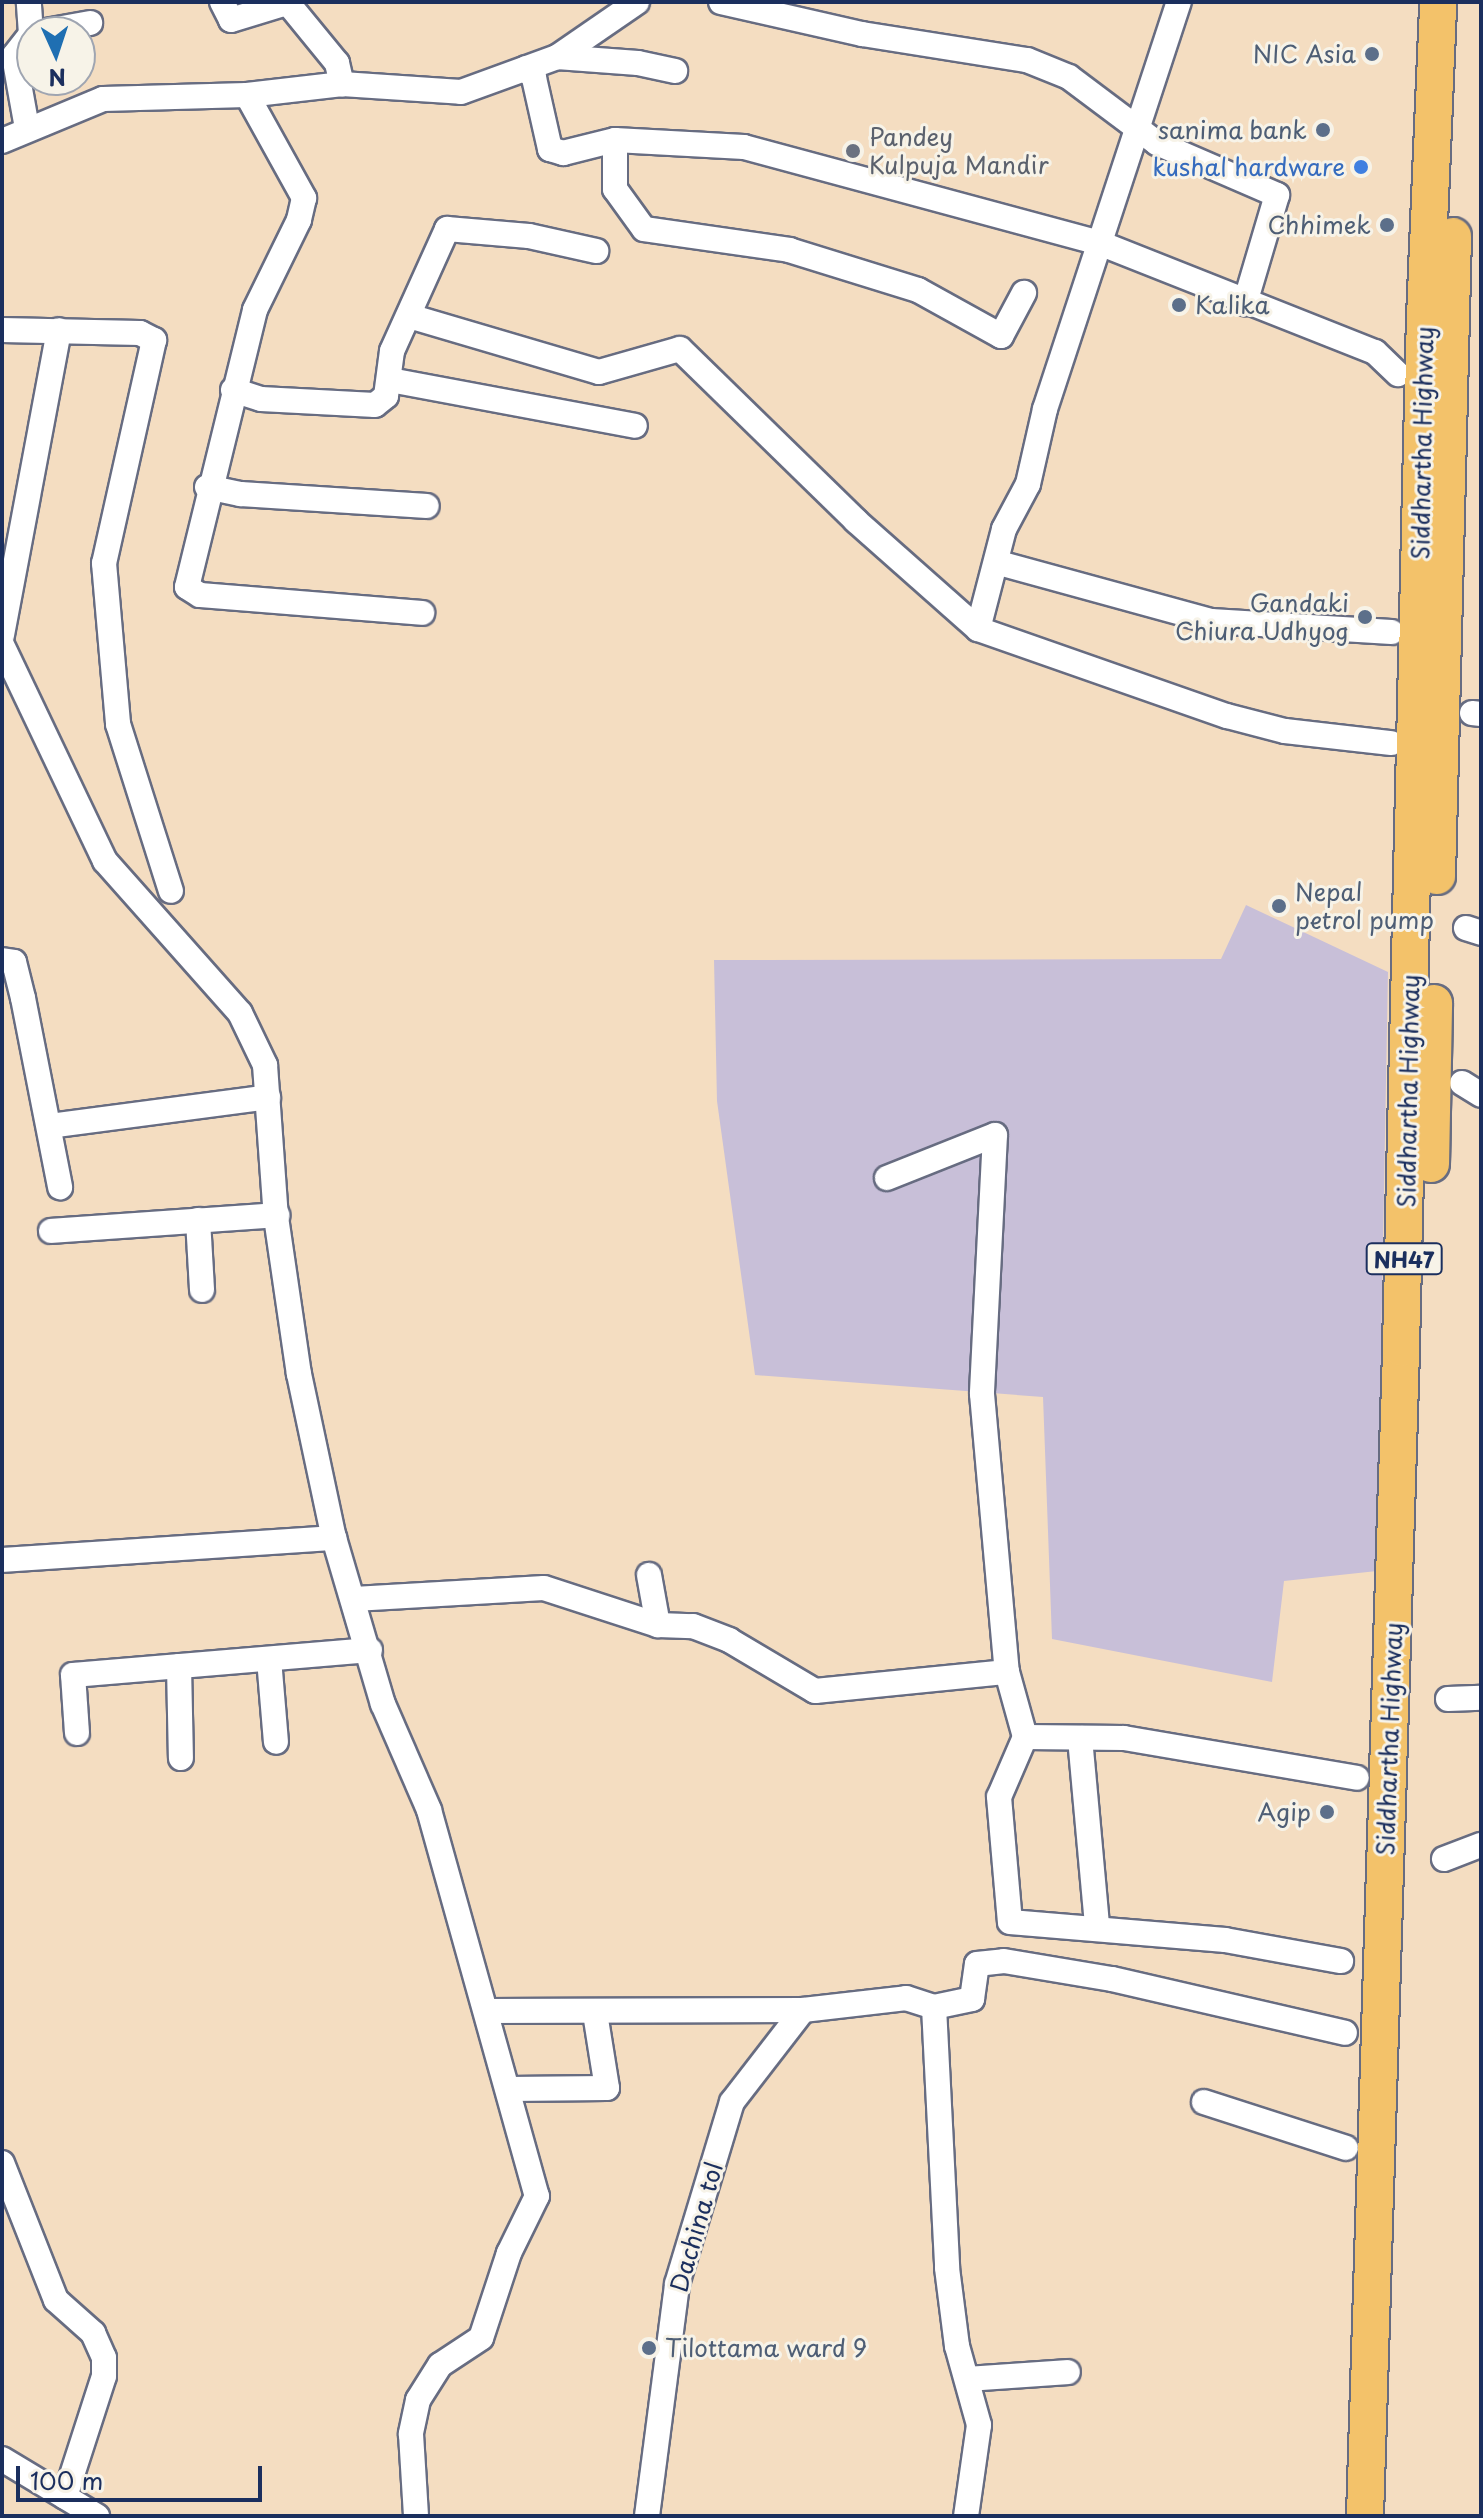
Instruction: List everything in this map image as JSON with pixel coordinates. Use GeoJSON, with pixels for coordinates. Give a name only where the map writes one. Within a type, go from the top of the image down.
{"type":"FeatureCollection","features":[{"type":"Feature","properties":{"kind":"highway","name":"Siddhartha Highway"},"geometry":{"type":"LineString","coordinates":[[1365,2516],[1403,1286],[1425,318],[1438,2]]}},
{"type":"Feature","properties":{"kind":"highway","name":"Siddhartha Highway"},"geometry":{"type":"LineString","coordinates":[[1388,2516],[1434,1079],[1459,2]]}},
{"type":"Feature","properties":{"kind":"street"},"geometry":{"type":"LineString","coordinates":[[222,2],[231,20],[287,3],[337,63],[342,84]]}},
{"type":"Feature","properties":{"kind":"street"},"geometry":{"type":"LineString","coordinates":[[2,141],[27,128],[103,99],[247,95],[342,84],[461,92],[557,57],[637,2]]}},
{"type":"Feature","properties":{"kind":"street"},"geometry":{"type":"LineString","coordinates":[[721,2],[862,34],[1027,60],[1069,77],[1141,126],[1157,143],[1277,195],[1245,303]]}},
{"type":"Feature","properties":{"kind":"street"},"geometry":{"type":"LineString","coordinates":[[978,629],[999,563],[1004,529],[1028,484],[1045,409],[1079,314],[1097,242],[1141,126],[1179,2]]}},
{"type":"Feature","properties":{"kind":"street"},"geometry":{"type":"LineString","coordinates":[[8,53],[27,128]]}},
{"type":"Feature","properties":{"kind":"street"},"geometry":{"type":"LineString","coordinates":[[557,57],[638,63],[675,71]]}},
{"type":"Feature","properties":{"kind":"street"},"geometry":{"type":"LineString","coordinates":[[526,68],[534,78],[550,149],[563,153],[615,140],[744,147],[1097,242],[1375,352],[1398,374]]}},
{"type":"Feature","properties":{"kind":"street"},"geometry":{"type":"LineString","coordinates":[[247,95],[304,198],[299,220],[255,310],[207,487],[187,587],[200,595],[422,613]]}},
{"type":"Feature","properties":{"kind":"street"},"geometry":{"type":"LineString","coordinates":[[615,140],[615,189],[644,229],[789,250],[918,290],[1001,336],[1024,293]]}},
{"type":"Feature","properties":{"kind":"street"},"geometry":{"type":"LineString","coordinates":[[233,390],[261,399],[368,408],[386,396],[392,351],[447,229],[529,236],[596,251]]}},
{"type":"Feature","properties":{"kind":"street"},"geometry":{"type":"LineString","coordinates":[[409,316],[599,372],[680,349],[856,521],[978,629],[1227,716],[1285,731],[1391,743]]}},
{"type":"Feature","properties":{"kind":"street"},"geometry":{"type":"LineString","coordinates":[[2,330],[140,333],[154,340],[104,563],[118,724],[171,891]]}},
{"type":"Feature","properties":{"kind":"street"},"geometry":{"type":"LineString","coordinates":[[2,635],[59,330]]}},
{"type":"Feature","properties":{"kind":"street"},"geometry":{"type":"LineString","coordinates":[[390,380],[635,426]]}},
{"type":"Feature","properties":{"kind":"street"},"geometry":{"type":"LineString","coordinates":[[207,487],[241,494],[427,506]]}},
{"type":"Feature","properties":{"kind":"street"},"geometry":{"type":"LineString","coordinates":[[999,563],[1211,621],[1392,632]]}},
{"type":"Feature","properties":{"kind":"street"},"geometry":{"type":"LineString","coordinates":[[2,645],[105,861],[240,1013],[265,1065],[277,1215],[299,1374],[334,1538],[370,1650],[383,1704],[429,1810],[537,2196],[509,2253],[481,2338],[440,2365],[418,2400],[411,2434],[416,2516]]}},
{"type":"Feature","properties":{"kind":"street"},"geometry":{"type":"LineString","coordinates":[[2,960],[14,962],[60,1187]]}},
{"type":"Feature","properties":{"kind":"street"},"geometry":{"type":"LineString","coordinates":[[49,1126],[268,1097]]}},
{"type":"Feature","properties":{"kind":"street"},"geometry":{"type":"LineString","coordinates":[[887,1178],[995,1135],[982,1394],[1007,1672],[1025,1737],[999,1797],[1010,1922],[1097,1926],[1341,1961]]}},
{"type":"Feature","properties":{"kind":"street"},"geometry":{"type":"LineString","coordinates":[[51,1231],[277,1215]]}},
{"type":"Feature","properties":{"kind":"street"},"geometry":{"type":"LineString","coordinates":[[198,1220],[202,1290]]}},
{"type":"Feature","properties":{"kind":"street"},"geometry":{"type":"LineString","coordinates":[[2,1560],[334,1538]]}},
{"type":"Feature","properties":{"kind":"street"},"geometry":{"type":"LineString","coordinates":[[649,1575],[658,1625]]}},
{"type":"Feature","properties":{"kind":"street"},"geometry":{"type":"LineString","coordinates":[[354,1599],[544,1588],[658,1625],[693,1626],[729,1640],[815,1691],[1007,1672]]}},
{"type":"Feature","properties":{"kind":"street"},"geometry":{"type":"LineString","coordinates":[[77,1733],[73,1675],[370,1650]]}},
{"type":"Feature","properties":{"kind":"street"},"geometry":{"type":"LineString","coordinates":[[269,1659],[276,1742]]}},
{"type":"Feature","properties":{"kind":"street"},"geometry":{"type":"LineString","coordinates":[[179,1666],[181,1758]]}},
{"type":"Feature","properties":{"kind":"street"},"geometry":{"type":"LineString","coordinates":[[1448,1699],[1481,1698]]}},
{"type":"Feature","properties":{"kind":"street"},"geometry":{"type":"LineString","coordinates":[[1025,1737],[1124,1738],[1357,1778]]}},
{"type":"Feature","properties":{"kind":"street"},"geometry":{"type":"LineString","coordinates":[[1080,1738],[1097,1926]]}},
{"type":"Feature","properties":{"kind":"street"},"geometry":{"type":"LineString","coordinates":[[1444,1859],[1481,1845]]}},
{"type":"Feature","properties":{"kind":"street"},"geometry":{"type":"LineString","coordinates":[[487,2011],[803,2010],[906,1998],[934,2007],[972,1999],[977,1964],[1004,1961],[1112,1979],[1345,2033]]}},
{"type":"Feature","properties":{"kind":"street"},"geometry":{"type":"LineString","coordinates":[[934,2007],[947,2268],[957,2346],[979,2425],[966,2516]]}},
{"type":"Feature","properties":{"kind":"street","name":"Dachina tol"},"geometry":{"type":"LineString","coordinates":[[647,2516],[677,2284],[732,2102],[803,2010]]}},
{"type":"Feature","properties":{"kind":"street"},"geometry":{"type":"LineString","coordinates":[[509,2089],[607,2088],[595,2013]]}},
{"type":"Feature","properties":{"kind":"street"},"geometry":{"type":"LineString","coordinates":[[1204,2102],[1346,2148]]}},
{"type":"Feature","properties":{"kind":"street"},"geometry":{"type":"LineString","coordinates":[[2,2163],[56,2300],[93,2333],[104,2358],[104,2376],[65,2497]]}},
{"type":"Feature","properties":{"kind":"street"},"geometry":{"type":"LineString","coordinates":[[968,2379],[1068,2372]]}},
{"type":"Feature","properties":{"kind":"street"},"geometry":{"type":"LineString","coordinates":[[2,2459],[97,2516]]}},
{"type":"Feature","properties":{"kind":"shaded area"},"geometry":{"type":"Polygon","coordinates":[[[1246,905],[1388,972],[1377,1571],[1284,1581],[1272,1682],[1052,1639],[1043,1397],[755,1375],[717,1101],[714,960],[1221,959],[1246,905]]]}},
{"type":"Feature","properties":{"kind":"place","name":"NIC Asia"},"geometry":{"type":"Point","coordinates":[1372,54]}},
{"type":"Feature","properties":{"kind":"place","name":"sanima bank"},"geometry":{"type":"Point","coordinates":[1323,130]}},
{"type":"Feature","properties":{"kind":"place","name":"Pandey Kulpuja Mandir"},"geometry":{"type":"Point","coordinates":[853,151]}},
{"type":"Feature","properties":{"kind":"place","name":"kushal hardware"},"geometry":{"type":"Point","coordinates":[1361,167]}},
{"type":"Feature","properties":{"kind":"place","name":"Chhimek"},"geometry":{"type":"Point","coordinates":[1387,225]}},
{"type":"Feature","properties":{"kind":"place","name":"Kalika"},"geometry":{"type":"Point","coordinates":[1179,305]}},
{"type":"Feature","properties":{"kind":"place","name":"Gandaki Chiura Udhyog"},"geometry":{"type":"Point","coordinates":[1365,617]}},
{"type":"Feature","properties":{"kind":"place","name":"Nepal petrol pump"},"geometry":{"type":"Point","coordinates":[1279,906]}},
{"type":"Feature","properties":{"kind":"place","name":"Agip"},"geometry":{"type":"Point","coordinates":[1327,1812]}},
{"type":"Feature","properties":{"kind":"place","name":"Tilottama ward 9"},"geometry":{"type":"Point","coordinates":[649,2348]}}]}
